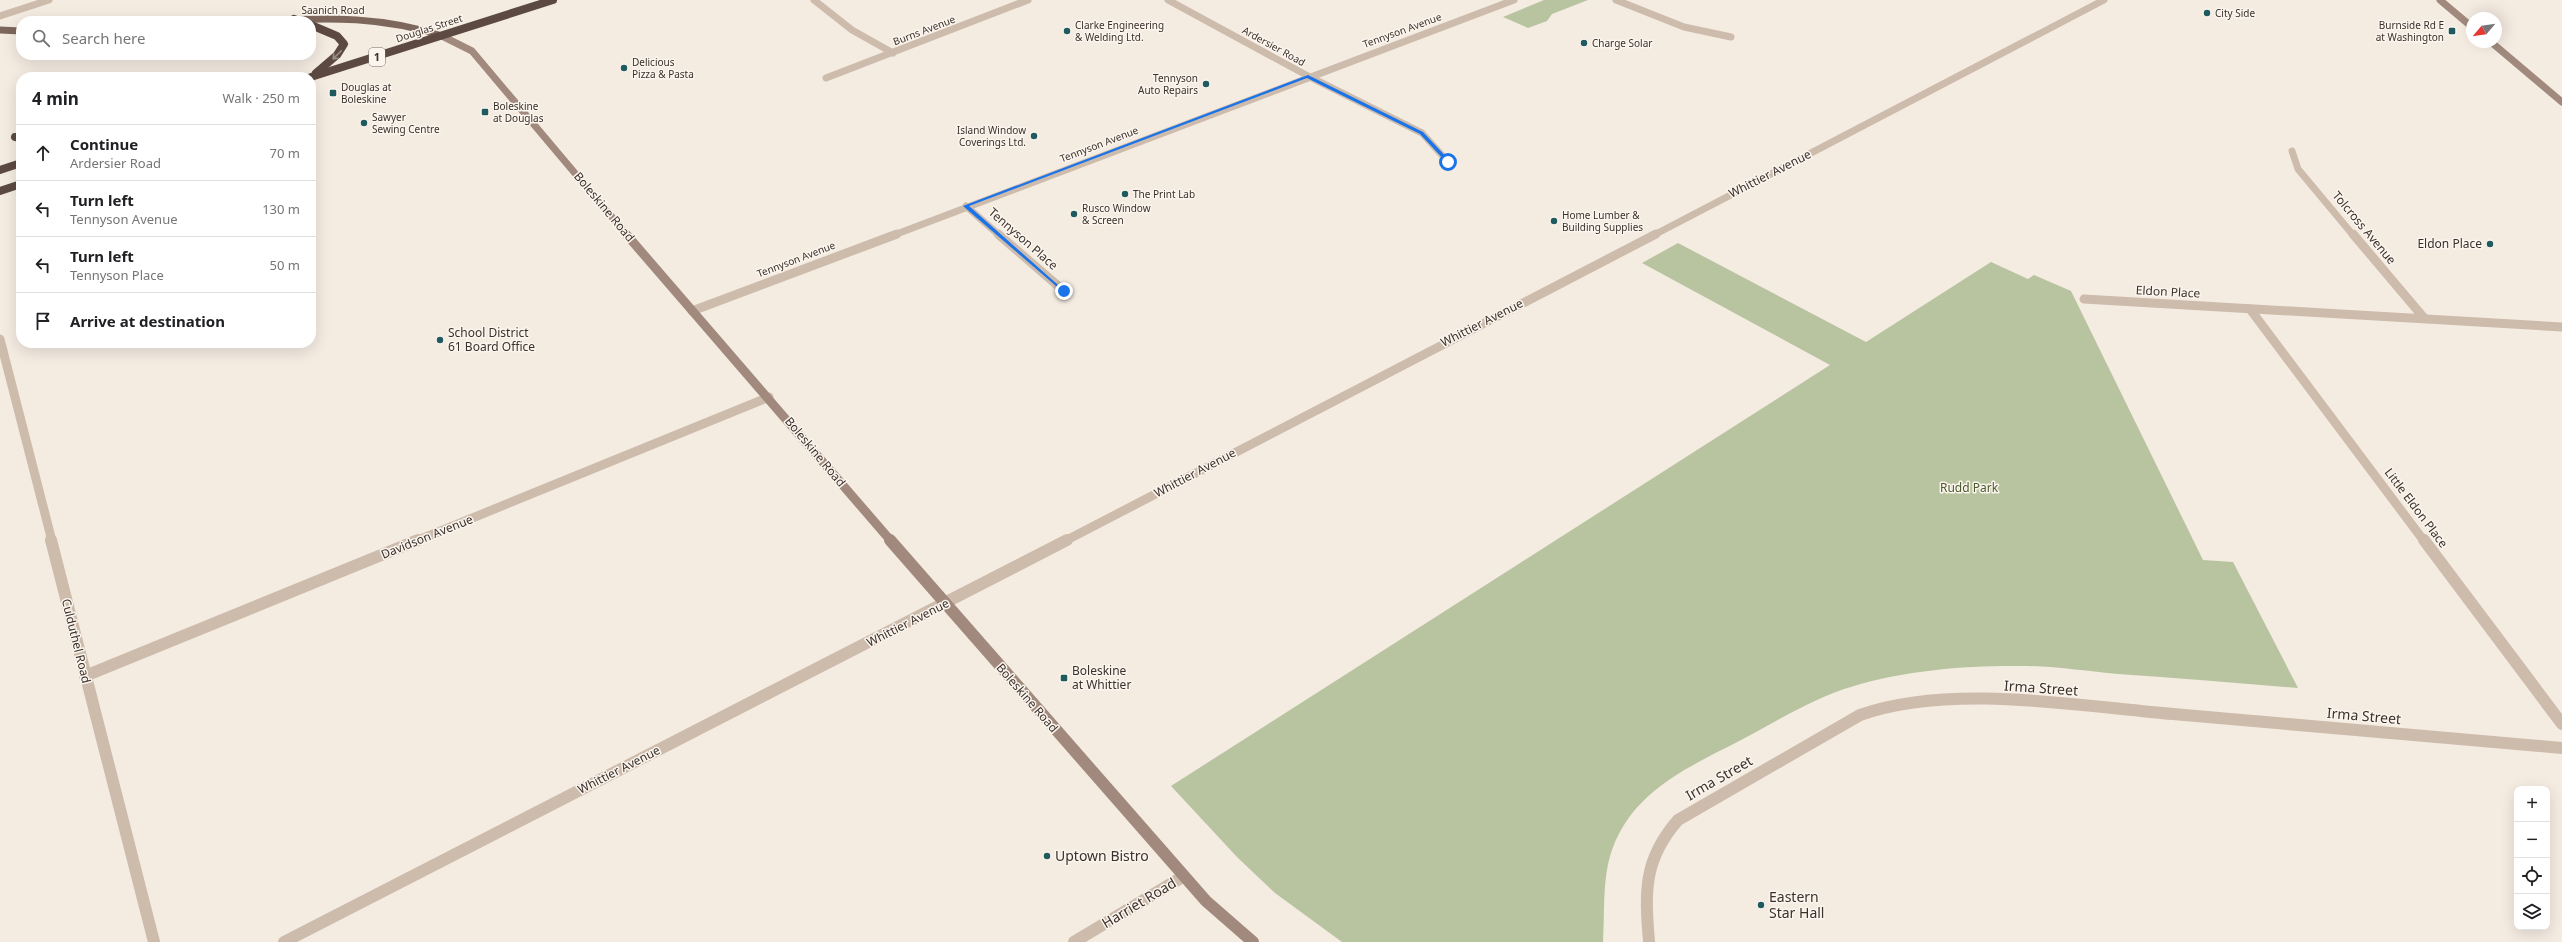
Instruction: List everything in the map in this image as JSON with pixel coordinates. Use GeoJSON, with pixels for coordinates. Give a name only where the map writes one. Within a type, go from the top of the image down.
{"type":"FeatureCollection","features":[{"type":"Feature","properties":{"kind":"highway","name":"Douglas Street"},"geometry":{"type":"LineString","coordinates":[[316,75],[553,0]]}},
{"type":"Feature","properties":{"kind":"highway"},"geometry":{"type":"LineString","coordinates":[[316,27],[338,36],[344,44],[337,55],[316,73]]}},
{"type":"Feature","properties":{"kind":"highway"},"geometry":{"type":"LineString","coordinates":[[0,170],[16,165]]}},
{"type":"Feature","properties":{"kind":"highway"},"geometry":{"type":"LineString","coordinates":[[0,191],[16,186]]}},
{"type":"Feature","properties":{"kind":"main road"},"geometry":{"type":"LineString","coordinates":[[2440,0],[2466,21]]}},
{"type":"Feature","properties":{"kind":"main road","name":"Saanich Road"},"geometry":{"type":"LineString","coordinates":[[316,20],[378,20],[410,26],[442,36]]}},
{"type":"Feature","properties":{"kind":"main road"},"geometry":{"type":"LineString","coordinates":[[0,30],[16,31]]}},
{"type":"Feature","properties":{"kind":"main road","name":"Boleskine Road"},"geometry":{"type":"LineString","coordinates":[[442,36],[464,46],[475,55],[692,311],[769,397],[944,604],[1184,876]]}},
{"type":"Feature","properties":{"kind":"main road"},"geometry":{"type":"LineString","coordinates":[[2497,48],[2562,102]]}},
{"type":"Feature","properties":{"kind":"main road","name":"Harriet Road"},"geometry":{"type":"LineString","coordinates":[[1184,876],[1206,901],[1253,942]]}},
{"type":"Feature","properties":{"kind":"street"},"geometry":{"type":"LineString","coordinates":[[0,16],[49,0]]}},
{"type":"Feature","properties":{"kind":"street"},"geometry":{"type":"LineString","coordinates":[[814,0],[852,30],[893,53]]}},
{"type":"Feature","properties":{"kind":"street","name":"Burns Avenue"},"geometry":{"type":"LineString","coordinates":[[826,78],[1028,0]]}},
{"type":"Feature","properties":{"kind":"street","name":"Ardersier Road"},"geometry":{"type":"LineString","coordinates":[[1168,0],[1308,76],[1422,133],[1448,162]]}},
{"type":"Feature","properties":{"kind":"street","name":"Tennyson Avenue"},"geometry":{"type":"LineString","coordinates":[[692,311],[1308,76],[1514,0]]}},
{"type":"Feature","properties":{"kind":"street"},"geometry":{"type":"LineString","coordinates":[[1616,0],[1684,27],[1731,37]]}},
{"type":"Feature","properties":{"kind":"street","name":"Whittier Avenue"},"geometry":{"type":"LineString","coordinates":[[284,942],[944,604],[2104,0]]}},
{"type":"Feature","properties":{"kind":"street","name":"Tolcross Avenue"},"geometry":{"type":"LineString","coordinates":[[2292,151],[2298,169],[2424,318]]}},
{"type":"Feature","properties":{"kind":"street","name":"Tennyson Place"},"geometry":{"type":"LineString","coordinates":[[966,206],[1064,291]]}},
{"type":"Feature","properties":{"kind":"street","name":"Eldon Place"},"geometry":{"type":"LineString","coordinates":[[2084,299],[2562,327]]}},
{"type":"Feature","properties":{"kind":"street","name":"Little Eldon Place"},"geometry":{"type":"LineString","coordinates":[[2250,309],[2562,724]]}},
{"type":"Feature","properties":{"kind":"street","name":"Culduthel Road"},"geometry":{"type":"LineString","coordinates":[[0,339],[154,942]]}},
{"type":"Feature","properties":{"kind":"street","name":"Davidson Avenue"},"geometry":{"type":"LineString","coordinates":[[86,676],[769,397]]}},
{"type":"Feature","properties":{"kind":"street","name":"Irma Street"},"geometry":{"type":"LineString","coordinates":[[1649,942],[1645,893],[1648,868],[1656,847],[1666,832],[1678,820],[1860,715],[1908,701],[1957,698],[2026,701],[2562,748]]}},
{"type":"Feature","properties":{"kind":"street","name":"Harriet Road"},"geometry":{"type":"LineString","coordinates":[[1074,942],[1184,876]]}},
{"type":"Feature","properties":{"kind":"green space"},"geometry":{"type":"Polygon","coordinates":[[[1544,0],[1588,0],[1552,14],[1547,21],[1528,28],[1503,17],[1544,0]]]}},
{"type":"Feature","properties":{"kind":"green space","name":"Rudd Park"},"geometry":{"type":"Polygon","coordinates":[[[1678,243],[1866,342],[1991,262],[2028,279],[2034,275],[2071,291],[2203,560],[2233,562],[2298,688],[2025,666],[1992,666],[1932,670],[1854,686],[1825,696],[1684,770],[1666,782],[1634,811],[1622,829],[1612,850],[1609,861],[1604,895],[1603,942],[1342,942],[1275,893],[1237,857],[1171,786],[1830,365],[1642,263],[1678,243]]]}},
{"type":"Feature","properties":{"kind":"place","name":"City Side"},"geometry":{"type":"Point","coordinates":[2207,13]}},
{"type":"Feature","properties":{"kind":"place","name":"Clarke Engineering & Welding Ltd."},"geometry":{"type":"Point","coordinates":[1067,31]}},
{"type":"Feature","properties":{"kind":"place","name":"Burnside Rd E at Washington"},"geometry":{"type":"Point","coordinates":[2452,31]}},
{"type":"Feature","properties":{"kind":"place","name":"Charge Solar"},"geometry":{"type":"Point","coordinates":[1584,43]}},
{"type":"Feature","properties":{"kind":"place","name":"Delicious Pizza & Pasta"},"geometry":{"type":"Point","coordinates":[624,68]}},
{"type":"Feature","properties":{"kind":"place","name":"Tennyson Auto Repairs"},"geometry":{"type":"Point","coordinates":[1206,84]}},
{"type":"Feature","properties":{"kind":"place","name":"Douglas at Boleskine"},"geometry":{"type":"Point","coordinates":[333,93]}},
{"type":"Feature","properties":{"kind":"place","name":"Boleskine at Douglas"},"geometry":{"type":"Point","coordinates":[485,112]}},
{"type":"Feature","properties":{"kind":"place","name":"Sawyer Sewing Centre"},"geometry":{"type":"Point","coordinates":[364,123]}},
{"type":"Feature","properties":{"kind":"place","name":"Island Window Coverings Ltd."},"geometry":{"type":"Point","coordinates":[1034,136]}},
{"type":"Feature","properties":{"kind":"place","name":"The Print Lab"},"geometry":{"type":"Point","coordinates":[1125,194]}},
{"type":"Feature","properties":{"kind":"place","name":"Rusco Window & Screen"},"geometry":{"type":"Point","coordinates":[1074,214]}},
{"type":"Feature","properties":{"kind":"place","name":"Home Lumber & Building Supplies"},"geometry":{"type":"Point","coordinates":[1554,221]}},
{"type":"Feature","properties":{"kind":"place","name":"Eldon Place"},"geometry":{"type":"Point","coordinates":[2490,244]}},
{"type":"Feature","properties":{"kind":"place","name":"School District 61 Board Office"},"geometry":{"type":"Point","coordinates":[440,340]}},
{"type":"Feature","properties":{"kind":"place","name":"Boleskine at Whittier"},"geometry":{"type":"Point","coordinates":[1064,678]}},
{"type":"Feature","properties":{"kind":"place","name":"Uptown Bistro"},"geometry":{"type":"Point","coordinates":[1047,856]}},
{"type":"Feature","properties":{"kind":"place","name":"Eastern Star Hall"},"geometry":{"type":"Point","coordinates":[1761,905]}},
{"type":"Feature","properties":{"kind":"route"},"geometry":{"type":"LineString","coordinates":[[1064,291],[966,206],[1308,76],[1422,133],[1448,162]]}}]}
